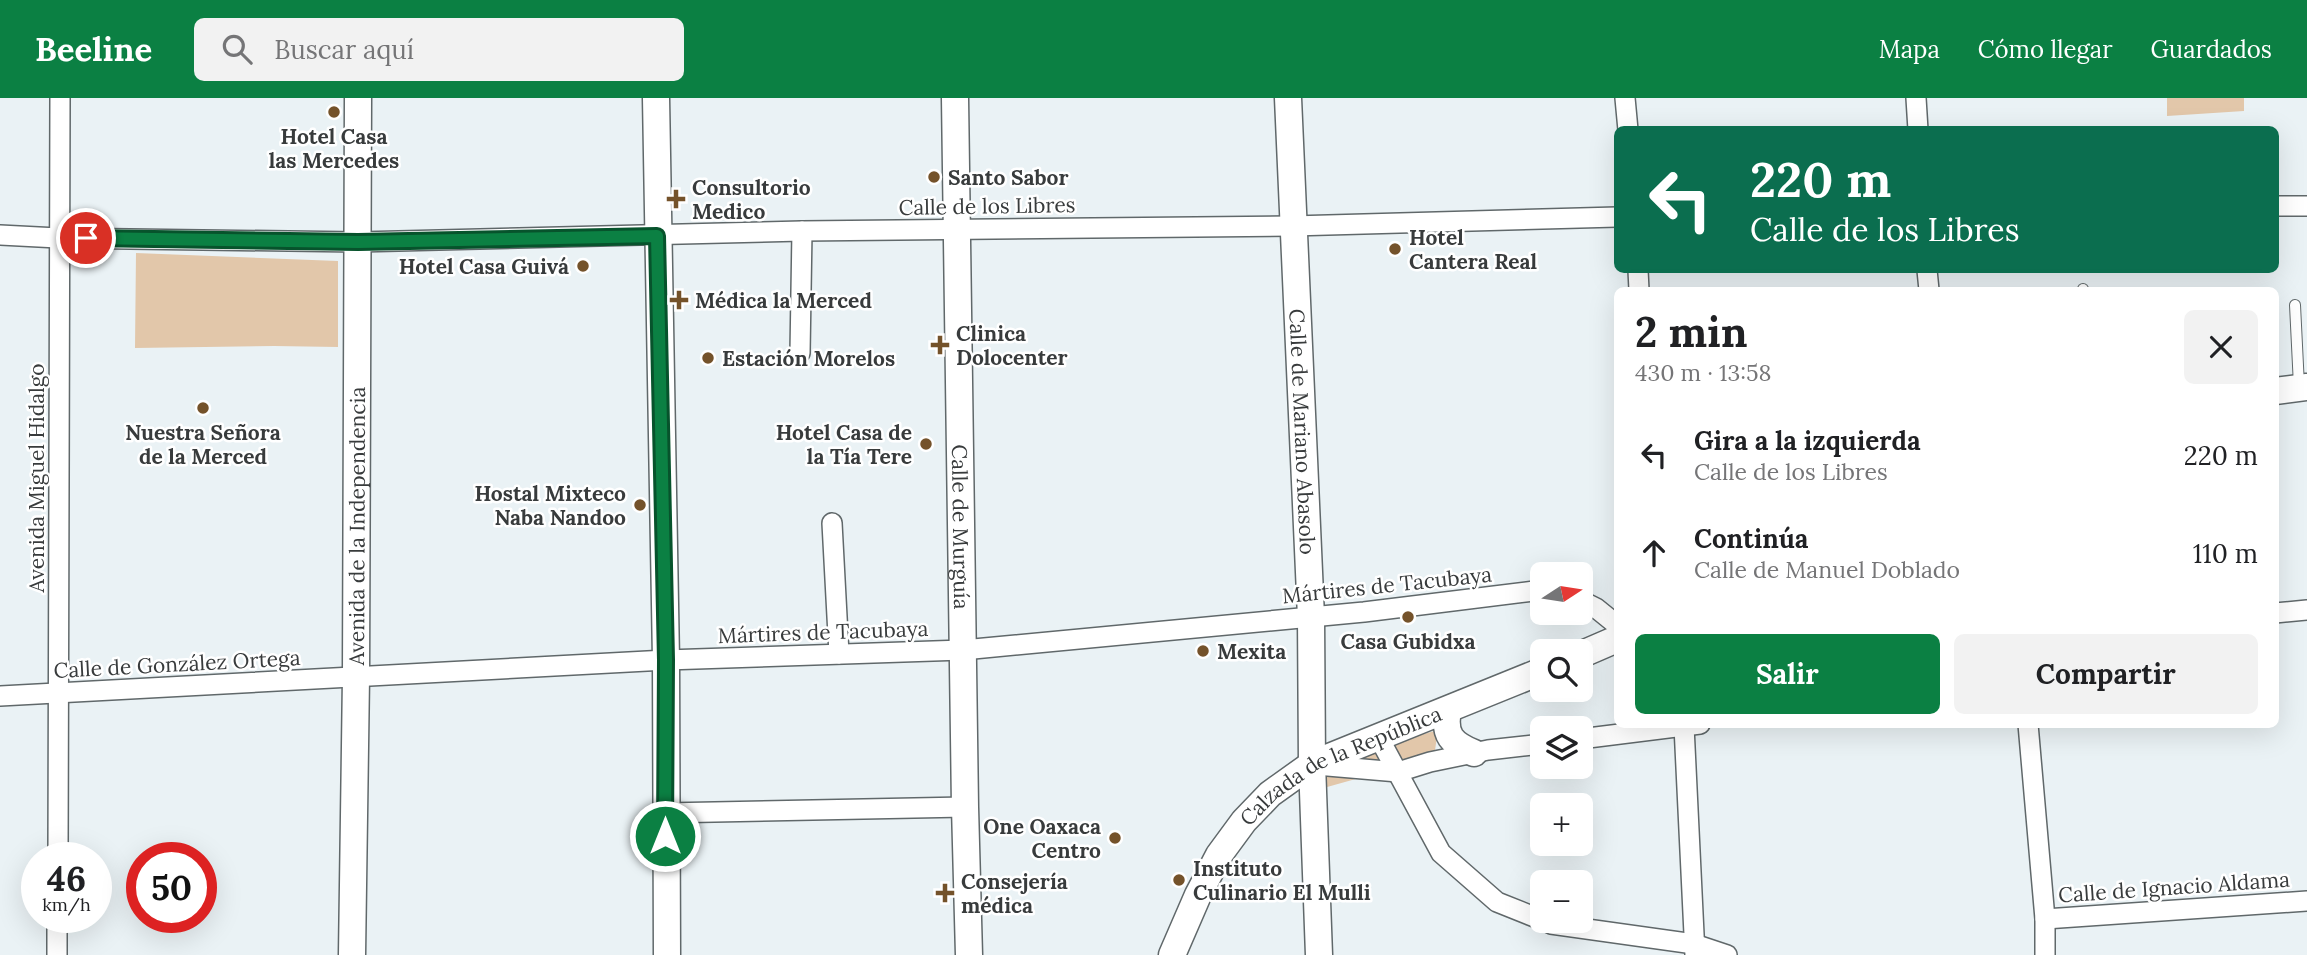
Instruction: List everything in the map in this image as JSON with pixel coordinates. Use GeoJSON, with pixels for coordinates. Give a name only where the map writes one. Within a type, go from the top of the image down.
{"type":"FeatureCollection","features":[{"type":"Feature","properties":{"kind":"main road","name":"Avenida de la Independencia"},"geometry":{"type":"LineString","coordinates":[[352,955],[359,98]]}},
{"type":"Feature","properties":{"kind":"main road"},"geometry":{"type":"LineString","coordinates":[[656,98],[666,660],[667,955]]}},
{"type":"Feature","properties":{"kind":"main road","name":"Calle de Murguía"},"geometry":{"type":"LineString","coordinates":[[955,98],[965,807],[970,955]]}},
{"type":"Feature","properties":{"kind":"main road","name":"Calle de Mariano Abasolo"},"geometry":{"type":"LineString","coordinates":[[1288,98],[1311,617],[1312,764],[1319,955]]}},
{"type":"Feature","properties":{"kind":"main road"},"geometry":{"type":"LineString","coordinates":[[1593,649],[1614,640]]}},
{"type":"Feature","properties":{"kind":"main road","name":"Calzada de la República"},"geometry":{"type":"LineString","coordinates":[[1172,955],[1214,865],[1244,821],[1270,794],[1312,764],[1530,676]]}},
{"type":"Feature","properties":{"kind":"main road"},"geometry":{"type":"LineString","coordinates":[[1448,710],[1445,725],[1450,737],[1462,748],[1475,753]]}},
{"type":"Feature","properties":{"kind":"street","name":"Avenida Miguel Hidalgo"},"geometry":{"type":"LineString","coordinates":[[58,842],[60,98]]}},
{"type":"Feature","properties":{"kind":"street"},"geometry":{"type":"LineString","coordinates":[[1625,98],[1628,126]]}},
{"type":"Feature","properties":{"kind":"street"},"geometry":{"type":"LineString","coordinates":[[1916,98],[1918,126]]}},
{"type":"Feature","properties":{"kind":"street"},"geometry":{"type":"LineString","coordinates":[[2279,206],[2307,206]]}},
{"type":"Feature","properties":{"kind":"street","name":"Calle de los Libres"},"geometry":{"type":"LineString","coordinates":[[0,235],[358,242],[802,231],[1292,226],[1614,217]]}},
{"type":"Feature","properties":{"kind":"street"},"geometry":{"type":"LineString","coordinates":[[800,353],[802,231]]}},
{"type":"Feature","properties":{"kind":"street"},"geometry":{"type":"LineString","coordinates":[[832,523],[839,654]]}},
{"type":"Feature","properties":{"kind":"street","name":"Mártires de Tacubaya"},"geometry":{"type":"LineString","coordinates":[[356,677],[666,660],[963,650],[1364,612],[1530,591]]}},
{"type":"Feature","properties":{"kind":"street"},"geometry":{"type":"LineString","coordinates":[[1593,606],[1614,623]]}},
{"type":"Feature","properties":{"kind":"street"},"geometry":{"type":"LineString","coordinates":[[2279,613],[2307,610]]}},
{"type":"Feature","properties":{"kind":"street","name":"Calle de González Ortega"},"geometry":{"type":"LineString","coordinates":[[0,696],[356,677]]}},
{"type":"Feature","properties":{"kind":"street"},"geometry":{"type":"LineString","coordinates":[[1593,737],[1649,728]]}},
{"type":"Feature","properties":{"kind":"street"},"geometry":{"type":"LineString","coordinates":[[1692,728],[1694,949]]}},
{"type":"Feature","properties":{"kind":"street"},"geometry":{"type":"LineString","coordinates":[[2028,728],[2045,919],[2045,955]]}},
{"type":"Feature","properties":{"kind":"street"},"geometry":{"type":"LineString","coordinates":[[1379,738],[1441,853],[1497,902],[1530,915]]}},
{"type":"Feature","properties":{"kind":"street"},"geometry":{"type":"LineString","coordinates":[[1312,764],[1398,772],[1475,753],[1530,746]]}},
{"type":"Feature","properties":{"kind":"street"},"geometry":{"type":"LineString","coordinates":[[665,813],[965,807]]}},
{"type":"Feature","properties":{"kind":"street","name":"Calle de Ignacio Aldama"},"geometry":{"type":"LineString","coordinates":[[2045,919],[2307,901]]}},
{"type":"Feature","properties":{"kind":"street"},"geometry":{"type":"LineString","coordinates":[[1593,931],[1727,955]]}},
{"type":"Feature","properties":{"kind":"street"},"geometry":{"type":"LineString","coordinates":[[57,933],[57,955]]}},
{"type":"Feature","properties":{"kind":"lane"},"geometry":{"type":"LineString","coordinates":[[2294,388],[2295,305]]}},
{"type":"Feature","properties":{"kind":"shaded area"},"geometry":{"type":"Polygon","coordinates":[[[2167,98],[2244,98],[2244,111],[2167,116],[2167,98]]]}},
{"type":"Feature","properties":{"kind":"shaded area"},"geometry":{"type":"Polygon","coordinates":[[[136,253],[338,261],[338,347],[135,348],[136,253]]]}},
{"type":"Feature","properties":{"kind":"shaded area"},"geometry":{"type":"Polygon","coordinates":[[[1438,730],[1434,757],[1320,789],[1314,765],[1438,730]]]}},
{"type":"Feature","properties":{"kind":"place","name":"Hotel Casa las Mercedes"},"geometry":{"type":"Point","coordinates":[334,112]}},
{"type":"Feature","properties":{"kind":"place","name":"Santo Sabor"},"geometry":{"type":"Point","coordinates":[934,177]}},
{"type":"Feature","properties":{"kind":"place","name":"Consultorio Medico"},"geometry":{"type":"Point","coordinates":[676,199]}},
{"type":"Feature","properties":{"kind":"place","name":"Hotel Cantera Real"},"geometry":{"type":"Point","coordinates":[1395,249]}},
{"type":"Feature","properties":{"kind":"place","name":"Hotel Casa Guivá"},"geometry":{"type":"Point","coordinates":[583,266]}},
{"type":"Feature","properties":{"kind":"place","name":"Médica la Merced"},"geometry":{"type":"Point","coordinates":[679,300]}},
{"type":"Feature","properties":{"kind":"place","name":"Clinica Dolocenter"},"geometry":{"type":"Point","coordinates":[940,345]}},
{"type":"Feature","properties":{"kind":"place","name":"Estación Morelos"},"geometry":{"type":"Point","coordinates":[708,358]}},
{"type":"Feature","properties":{"kind":"place","name":"Nuestra Señora de la Merced"},"geometry":{"type":"Point","coordinates":[203,408]}},
{"type":"Feature","properties":{"kind":"place","name":"Hotel Casa de la Tía Tere"},"geometry":{"type":"Point","coordinates":[926,444]}},
{"type":"Feature","properties":{"kind":"place","name":"Hostal Mixteco Naba Nandoo"},"geometry":{"type":"Point","coordinates":[640,505]}},
{"type":"Feature","properties":{"kind":"place","name":"Casa Gubidxa"},"geometry":{"type":"Point","coordinates":[1408,617]}},
{"type":"Feature","properties":{"kind":"place","name":"Mexita"},"geometry":{"type":"Point","coordinates":[1203,651]}},
{"type":"Feature","properties":{"kind":"place","name":"One Oaxaca Centro"},"geometry":{"type":"Point","coordinates":[1115,838]}},
{"type":"Feature","properties":{"kind":"place","name":"Instituto Culinario El Mulli"},"geometry":{"type":"Point","coordinates":[1179,880]}},
{"type":"Feature","properties":{"kind":"place","name":"Consejería médica"},"geometry":{"type":"Point","coordinates":[945,893]}},
{"type":"Feature","properties":{"kind":"route"},"geometry":{"type":"LineString","coordinates":[[86,238],[358,242],[657,236],[666,660],[665,836]]}}]}
